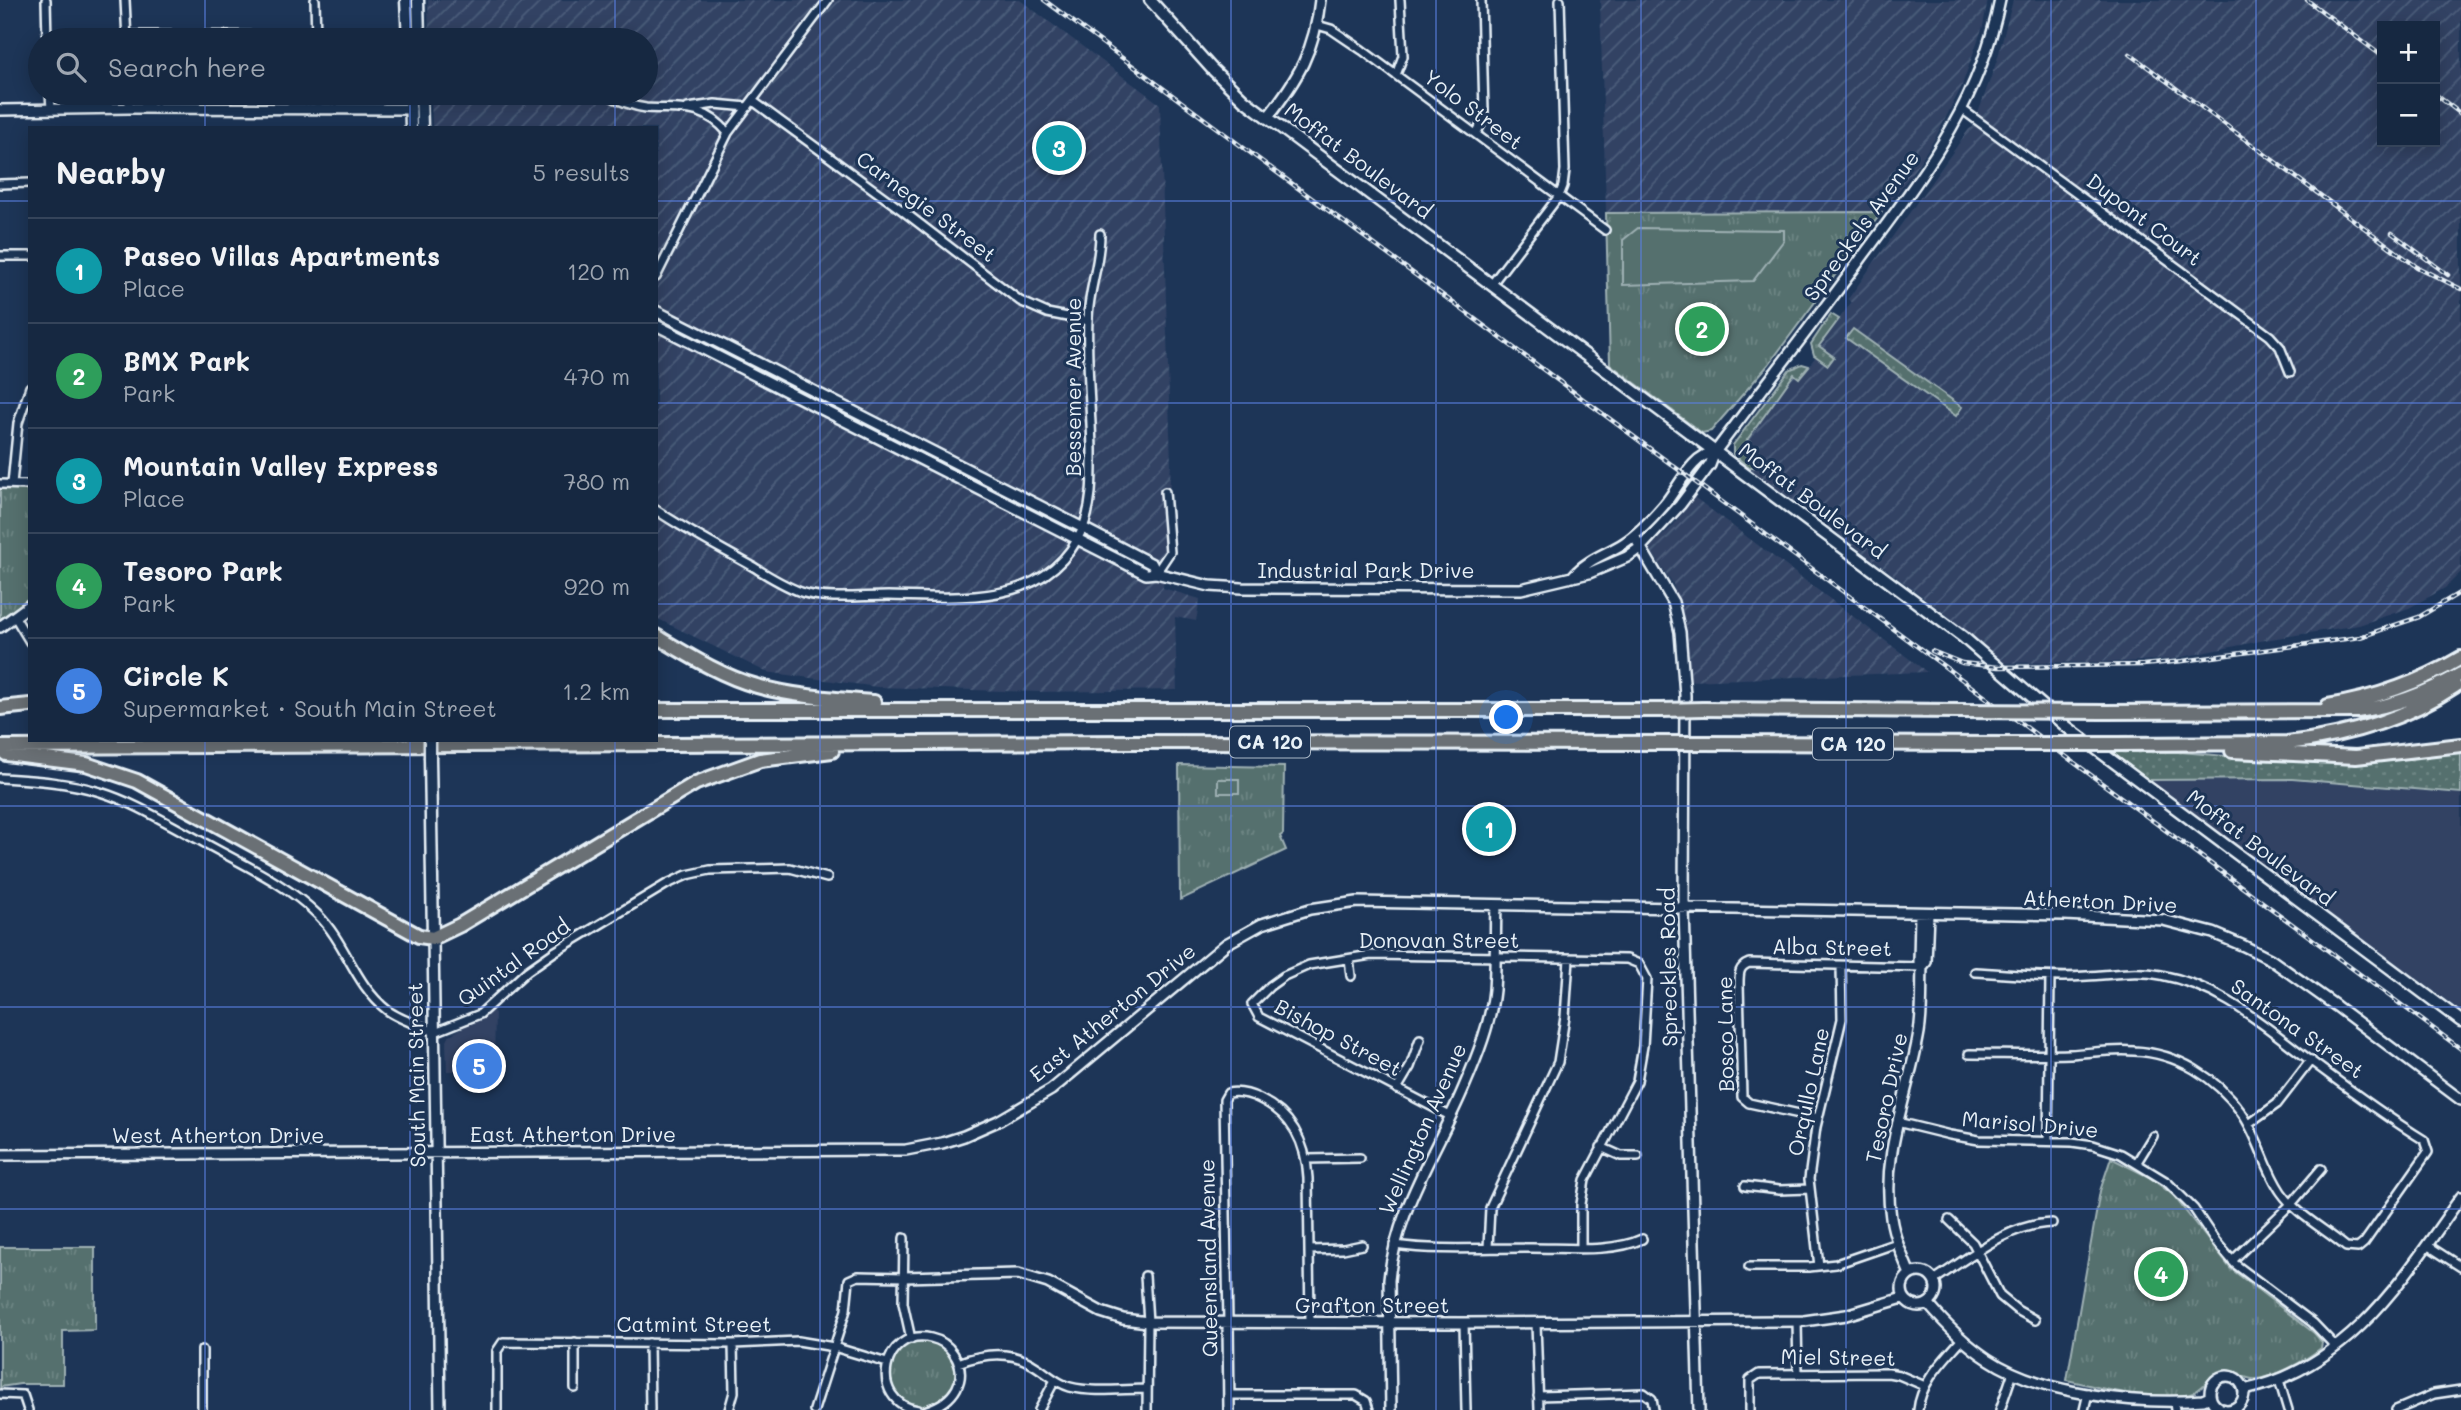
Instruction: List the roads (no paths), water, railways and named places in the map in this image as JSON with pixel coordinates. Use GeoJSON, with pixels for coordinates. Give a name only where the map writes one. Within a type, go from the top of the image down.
{"type":"FeatureCollection","features":[{"type":"Feature","properties":{"kind":"highway"},"geometry":{"type":"LineString","coordinates":[[658,637],[726,675],[756,686],[812,697],[896,704],[919,709]]}},
{"type":"Feature","properties":{"kind":"highway","name":"CA 120"},"geometry":{"type":"LineString","coordinates":[[658,710],[2291,711],[2352,702],[2382,694],[2438,672],[2461,658]]}},
{"type":"Feature","properties":{"kind":"highway"},"geometry":{"type":"LineString","coordinates":[[2291,711],[2342,712],[2375,708],[2418,696],[2461,674]]}},
{"type":"Feature","properties":{"kind":"highway","name":"CA 120"},"geometry":{"type":"LineString","coordinates":[[0,747],[873,743],[2287,743],[2368,728],[2415,709],[2461,682]]}},
{"type":"Feature","properties":{"kind":"highway"},"geometry":{"type":"LineString","coordinates":[[0,710],[28,705]]}},
{"type":"Feature","properties":{"kind":"highway"},"geometry":{"type":"LineString","coordinates":[[0,710],[28,712]]}},
{"type":"Feature","properties":{"kind":"highway"},"geometry":{"type":"LineString","coordinates":[[0,753],[86,764],[137,781],[419,936],[433,938],[460,925],[696,783],[714,775],[784,755],[848,750],[873,743]]}},
{"type":"Feature","properties":{"kind":"highway"},"geometry":{"type":"LineString","coordinates":[[2175,745],[2242,752],[2356,757],[2461,745]]}},
{"type":"Feature","properties":{"kind":"main road"},"geometry":{"type":"LineString","coordinates":[[406,0],[407,28]]}},
{"type":"Feature","properties":{"kind":"main road"},"geometry":{"type":"LineString","coordinates":[[418,0],[419,28]]}},
{"type":"Feature","properties":{"kind":"main road","name":"Moffat Boulevard"},"geometry":{"type":"LineString","coordinates":[[1150,0],[1211,68],[1267,118],[1963,637],[2078,735],[2461,1021]]}},
{"type":"Feature","properties":{"kind":"main road"},"geometry":{"type":"LineString","coordinates":[[411,105],[411,126]]}},
{"type":"Feature","properties":{"kind":"main road"},"geometry":{"type":"LineString","coordinates":[[420,126],[421,105]]}},
{"type":"Feature","properties":{"kind":"main road"},"geometry":{"type":"LineString","coordinates":[[411,109],[419,126]]}},
{"type":"Feature","properties":{"kind":"main road","name":"South Main Street"},"geometry":{"type":"LineString","coordinates":[[430,742],[433,938]]}},
{"type":"Feature","properties":{"kind":"street"},"geometry":{"type":"LineString","coordinates":[[46,0],[47,28]]}},
{"type":"Feature","properties":{"kind":"street"},"geometry":{"type":"LineString","coordinates":[[125,0],[126,28]]}},
{"type":"Feature","properties":{"kind":"street"},"geometry":{"type":"LineString","coordinates":[[315,0],[316,28]]}},
{"type":"Feature","properties":{"kind":"street"},"geometry":{"type":"LineString","coordinates":[[658,273],[728,134],[828,0]]}},
{"type":"Feature","properties":{"kind":"street"},"geometry":{"type":"LineString","coordinates":[[1267,118],[1298,75],[1310,50],[1320,0]]}},
{"type":"Feature","properties":{"kind":"street"},"geometry":{"type":"LineString","coordinates":[[1396,75],[1403,56],[1401,0]]}},
{"type":"Feature","properties":{"kind":"street"},"geometry":{"type":"LineString","coordinates":[[1476,134],[1483,121],[1484,111],[1481,0]]}},
{"type":"Feature","properties":{"kind":"street"},"geometry":{"type":"LineString","coordinates":[[1491,285],[1559,196],[1563,186],[1560,0]]}},
{"type":"Feature","properties":{"kind":"street","name":"Spreckels Avenue"},"geometry":{"type":"LineString","coordinates":[[1715,453],[1926,171],[1963,110],[1988,50],[2000,0]]}},
{"type":"Feature","properties":{"kind":"street","name":"Yolo Street"},"geometry":{"type":"LineString","coordinates":[[1317,25],[1331,29],[1396,75],[1605,230]]}},
{"type":"Feature","properties":{"kind":"street"},"geometry":{"type":"LineString","coordinates":[[631,105],[687,108],[715,104],[751,104]]}},
{"type":"Feature","properties":{"kind":"street","name":"Carnegie Street"},"geometry":{"type":"LineString","coordinates":[[751,104],[1028,306],[1072,319],[1088,320]]}},
{"type":"Feature","properties":{"kind":"street"},"geometry":{"type":"LineString","coordinates":[[51,105],[51,109]]}},
{"type":"Feature","properties":{"kind":"street"},"geometry":{"type":"LineString","coordinates":[[687,108],[712,119],[728,134]]}},
{"type":"Feature","properties":{"kind":"street"},"geometry":{"type":"LineString","coordinates":[[0,110],[411,109]]}},
{"type":"Feature","properties":{"kind":"street","name":"Dupont Court"},"geometry":{"type":"LineString","coordinates":[[1963,110],[2270,336],[2280,347],[2290,372]]}},
{"type":"Feature","properties":{"kind":"street"},"geometry":{"type":"LineString","coordinates":[[0,184],[28,184]]}},
{"type":"Feature","properties":{"kind":"street","name":"Bessemer Avenue"},"geometry":{"type":"LineString","coordinates":[[658,511],[680,527],[785,585],[814,595],[961,598],[995,595],[1019,589],[1039,579],[1059,562],[1078,538],[1090,506],[1092,482],[1088,320],[1089,298],[1100,255],[1100,234]]}},
{"type":"Feature","properties":{"kind":"street"},"geometry":{"type":"LineString","coordinates":[[0,256],[28,256]]}},
{"type":"Feature","properties":{"kind":"street","name":"Industrial Park Drive"},"geometry":{"type":"LineString","coordinates":[[658,312],[1152,564],[1156,573]]}},
{"type":"Feature","properties":{"kind":"street","name":"Industrial Park Drive"},"geometry":{"type":"LineString","coordinates":[[658,326],[1146,574],[1156,573],[1220,587],[1521,589],[1589,573],[1641,547],[1680,505],[1715,453]]}},
{"type":"Feature","properties":{"kind":"street"},"geometry":{"type":"LineString","coordinates":[[731,363],[737,353]]}},
{"type":"Feature","properties":{"kind":"street"},"geometry":{"type":"LineString","coordinates":[[780,388],[786,377]]}},
{"type":"Feature","properties":{"kind":"street"},"geometry":{"type":"LineString","coordinates":[[12,484],[18,423],[28,393]]}},
{"type":"Feature","properties":{"kind":"street","name":"Industrial Park Drive"},"geometry":{"type":"LineString","coordinates":[[1574,575],[1584,564],[1634,536],[1664,506],[1700,457],[1715,453]]}},
{"type":"Feature","properties":{"kind":"street"},"geometry":{"type":"LineString","coordinates":[[0,484],[28,485]]}},
{"type":"Feature","properties":{"kind":"street"},"geometry":{"type":"LineString","coordinates":[[1156,573],[1170,552],[1165,492]]}},
{"type":"Feature","properties":{"kind":"street","name":"Spreckles Road"},"geometry":{"type":"LineString","coordinates":[[1634,536],[1673,602],[1680,632],[1685,695],[1684,909],[1699,1410]]}},
{"type":"Feature","properties":{"kind":"street"},"geometry":{"type":"LineString","coordinates":[[0,627],[28,607]]}},
{"type":"Feature","properties":{"kind":"street"},"geometry":{"type":"LineString","coordinates":[[15,617],[28,639]]}},
{"type":"Feature","properties":{"kind":"street"},"geometry":{"type":"LineString","coordinates":[[0,778],[57,783],[99,791],[153,814],[228,856],[292,894],[320,917],[337,939],[356,974],[385,1009],[435,1032]]}},
{"type":"Feature","properties":{"kind":"street","name":"Quintal Road"},"geometry":{"type":"LineString","coordinates":[[435,1032],[480,1014],[527,971],[554,952],[667,884],[687,875],[710,870],[790,868],[827,878]]}},
{"type":"Feature","properties":{"kind":"street","name":"East Atherton Drive"},"geometry":{"type":"LineString","coordinates":[[437,1153],[906,1150],[942,1143],[998,1121],[1051,1090],[1226,944],[1262,925],[1310,909],[1357,902],[1684,909]]}},
{"type":"Feature","properties":{"kind":"street","name":"Wellington Avenue"},"geometry":{"type":"LineString","coordinates":[[1391,1410],[1389,1280],[1394,1245],[1404,1214],[1464,1087],[1484,1032],[1494,992],[1496,905]]}},
{"type":"Feature","properties":{"kind":"street","name":"Atherton Drive"},"geometry":{"type":"LineString","coordinates":[[1684,909],[2163,920],[2213,933],[2270,959],[2461,1100]]}},
{"type":"Feature","properties":{"kind":"street","name":"Tesoro Drive"},"geometry":{"type":"LineString","coordinates":[[1910,1274],[1897,1243],[1888,1190],[1889,1162],[1919,1034],[1922,967],[1919,962],[1924,913]]}},
{"type":"Feature","properties":{"kind":"street","name":"South Main Street"},"geometry":{"type":"LineString","coordinates":[[433,938],[440,1410]]}},
{"type":"Feature","properties":{"kind":"street","name":"Donovan Street"},"geometry":{"type":"LineString","coordinates":[[1252,1004],[1284,976],[1309,965],[1371,955],[1627,959],[1639,964],[1647,979],[1643,1046],[1637,1081],[1601,1147]]}},
{"type":"Feature","properties":{"kind":"street"},"geometry":{"type":"LineString","coordinates":[[1349,959],[1352,976]]}},
{"type":"Feature","properties":{"kind":"street"},"geometry":{"type":"LineString","coordinates":[[1488,1248],[1490,1208],[1558,1062],[1565,1017],[1569,959]]}},
{"type":"Feature","properties":{"kind":"street","name":"Alba Street"},"geometry":{"type":"LineString","coordinates":[[1743,965],[1922,967]]}},
{"type":"Feature","properties":{"kind":"street","name":"Bosco Lane"},"geometry":{"type":"LineString","coordinates":[[1743,965],[1739,984],[1741,1088],[1745,1101],[1818,1118]]}},
{"type":"Feature","properties":{"kind":"street","name":"Orqullo Lane"},"geometry":{"type":"LineString","coordinates":[[1819,1266],[1810,1189],[1812,1151],[1842,1018],[1842,966]]}},
{"type":"Feature","properties":{"kind":"street","name":"Santona Street"},"geometry":{"type":"LineString","coordinates":[[1975,972],[2050,977],[2129,972],[2159,974],[2186,981],[2222,996],[2255,1016],[2427,1144],[2428,1153],[2421,1165],[2358,1248],[2346,1247],[2292,1203]]}},
{"type":"Feature","properties":{"kind":"street"},"geometry":{"type":"LineString","coordinates":[[2048,1141],[2050,977]]}},
{"type":"Feature","properties":{"kind":"street","name":"Bishop Street"},"geometry":{"type":"LineString","coordinates":[[1252,1004],[1259,1017],[1450,1116]]}},
{"type":"Feature","properties":{"kind":"street"},"geometry":{"type":"LineString","coordinates":[[1397,1089],[1410,1067],[1420,1039]]}},
{"type":"Feature","properties":{"kind":"street"},"geometry":{"type":"LineString","coordinates":[[1969,1054],[2133,1051],[2171,1057],[2212,1080],[2239,1110],[2255,1133],[2268,1171],[2292,1203]]}},
{"type":"Feature","properties":{"kind":"street"},"geometry":{"type":"LineString","coordinates":[[2249,1124],[2277,1104],[2311,1060]]}},
{"type":"Feature","properties":{"kind":"street","name":"Queensland Avenue"},"geometry":{"type":"LineString","coordinates":[[1229,1410],[1224,1097],[1234,1092],[1254,1096],[1270,1104],[1283,1114],[1298,1133],[1307,1159]]}},
{"type":"Feature","properties":{"kind":"street","name":"Marisol Drive"},"geometry":{"type":"LineString","coordinates":[[1897,1122],[1979,1140],[2093,1145],[2137,1162],[2167,1182],[2194,1209],[2232,1261],[2313,1323],[2336,1348]]}},
{"type":"Feature","properties":{"kind":"street"},"geometry":{"type":"LineString","coordinates":[[2137,1162],[2153,1136]]}},
{"type":"Feature","properties":{"kind":"street"},"geometry":{"type":"LineString","coordinates":[[1581,1247],[1583,1186],[1601,1147],[1621,1156],[1638,1156]]}},
{"type":"Feature","properties":{"kind":"street","name":"West Atherton Drive"},"geometry":{"type":"LineString","coordinates":[[0,1155],[437,1153]]}},
{"type":"Feature","properties":{"kind":"street"},"geometry":{"type":"LineString","coordinates":[[1311,1322],[1307,1159],[1360,1158]]}},
{"type":"Feature","properties":{"kind":"street"},"geometry":{"type":"LineString","coordinates":[[2232,1261],[2292,1203],[2321,1169]]}},
{"type":"Feature","properties":{"kind":"street"},"geometry":{"type":"LineString","coordinates":[[1745,1186],[1779,1190],[1810,1189]]}},
{"type":"Feature","properties":{"kind":"street"},"geometry":{"type":"LineString","coordinates":[[2244,1390],[2279,1380],[2301,1370],[2336,1348],[2382,1306],[2461,1197]]}},
{"type":"Feature","properties":{"kind":"street"},"geometry":{"type":"LineString","coordinates":[[1950,1220],[1979,1252],[2000,1296],[2035,1320]]}},
{"type":"Feature","properties":{"kind":"street"},"geometry":{"type":"LineString","coordinates":[[1934,1280],[2014,1230],[2034,1224],[2052,1223]]}},
{"type":"Feature","properties":{"kind":"street"},"geometry":{"type":"LineString","coordinates":[[904,1238],[903,1303],[911,1339]]}},
{"type":"Feature","properties":{"kind":"street"},"geometry":{"type":"LineString","coordinates":[[1394,1245],[1431,1249],[1581,1247],[1618,1246],[1643,1239]]}},
{"type":"Feature","properties":{"kind":"street"},"geometry":{"type":"LineString","coordinates":[[1749,1267],[1819,1266],[1848,1260],[1897,1243]]}},
{"type":"Feature","properties":{"kind":"street"},"geometry":{"type":"LineString","coordinates":[[1308,1250],[1343,1249],[1362,1245]]}},
{"type":"Feature","properties":{"kind":"street"},"geometry":{"type":"LineString","coordinates":[[2427,1245],[2461,1267]]}},
{"type":"Feature","properties":{"kind":"street"},"geometry":{"type":"LineString","coordinates":[[1923,1272],[1934,1280],[1936,1293],[1928,1304],[1914,1306],[1903,1298],[1902,1285],[1910,1274],[1923,1272]]}},
{"type":"Feature","properties":{"kind":"street","name":"Grafton Street"},"geometry":{"type":"LineString","coordinates":[[834,1347],[846,1310],[849,1280],[858,1276],[1018,1274],[1048,1283],[1101,1312],[1148,1322],[1797,1321],[1846,1315],[1903,1298]]}},
{"type":"Feature","properties":{"kind":"street"},"geometry":{"type":"LineString","coordinates":[[1145,1276],[1148,1322],[1147,1410]]}},
{"type":"Feature","properties":{"kind":"street"},"geometry":{"type":"LineString","coordinates":[[1928,1304],[1962,1339],[1988,1359],[2014,1373],[2037,1381],[2088,1393],[2175,1406],[2210,1397]]}},
{"type":"Feature","properties":{"kind":"street"},"geometry":{"type":"LineString","coordinates":[[1797,1321],[1798,1374]]}},
{"type":"Feature","properties":{"kind":"street"},"geometry":{"type":"LineString","coordinates":[[1464,1323],[1466,1410]]}},
{"type":"Feature","properties":{"kind":"street"},"geometry":{"type":"LineString","coordinates":[[1536,1323],[1539,1410]]}},
{"type":"Feature","properties":{"kind":"street"},"geometry":{"type":"LineString","coordinates":[[918,1410],[904,1405],[890,1391],[886,1377],[887,1363],[895,1349],[911,1339],[924,1337],[941,1342],[950,1349],[958,1363],[959,1383],[954,1393],[941,1406],[927,1410]]}},
{"type":"Feature","properties":{"kind":"street"},"geometry":{"type":"LineString","coordinates":[[1918,1410],[1925,1386],[1962,1339]]}},
{"type":"Feature","properties":{"kind":"street","name":"Catmint Street"},"geometry":{"type":"LineString","coordinates":[[497,1410],[497,1351],[499,1345],[510,1342],[733,1344],[798,1341],[834,1347],[887,1363]]}},
{"type":"Feature","properties":{"kind":"street"},"geometry":{"type":"LineString","coordinates":[[575,1342],[575,1388]]}},
{"type":"Feature","properties":{"kind":"street"},"geometry":{"type":"LineString","coordinates":[[649,1343],[650,1410]]}},
{"type":"Feature","properties":{"kind":"street"},"geometry":{"type":"LineString","coordinates":[[729,1410],[734,1392],[733,1344]]}},
{"type":"Feature","properties":{"kind":"street"},"geometry":{"type":"LineString","coordinates":[[814,1410],[834,1347]]}},
{"type":"Feature","properties":{"kind":"street"},"geometry":{"type":"LineString","coordinates":[[202,1350],[202,1410]]}},
{"type":"Feature","properties":{"kind":"street"},"geometry":{"type":"LineString","coordinates":[[958,1363],[975,1356],[1005,1355],[1032,1363],[1069,1387],[1147,1389]]}},
{"type":"Feature","properties":{"kind":"street","name":"Miel Street"},"geometry":{"type":"LineString","coordinates":[[1749,1410],[1750,1380],[1759,1374],[1888,1373],[1925,1386]]}},
{"type":"Feature","properties":{"kind":"street"},"geometry":{"type":"LineString","coordinates":[[2000,1410],[2003,1395],[2014,1373]]}},
{"type":"Feature","properties":{"kind":"street"},"geometry":{"type":"LineString","coordinates":[[2223,1376],[2234,1377],[2244,1390],[2243,1399],[2237,1408],[2225,1410],[2216,1406],[2210,1397],[2214,1381],[2223,1376]]}},
{"type":"Feature","properties":{"kind":"street"},"geometry":{"type":"LineString","coordinates":[[1039,1410],[1055,1380]]}},
{"type":"Feature","properties":{"kind":"street"},"geometry":{"type":"LineString","coordinates":[[2279,1380],[2288,1410]]}},
{"type":"Feature","properties":{"kind":"street"},"geometry":{"type":"LineString","coordinates":[[2396,1410],[2434,1394],[2461,1390]]}},
{"type":"Feature","properties":{"kind":"street"},"geometry":{"type":"LineString","coordinates":[[1538,1396],[1644,1393],[1652,1399],[1654,1410]]}},
{"type":"Feature","properties":{"kind":"street"},"geometry":{"type":"LineString","coordinates":[[2084,1410],[2088,1393]]}},
{"type":"Feature","properties":{"kind":"street"},"geometry":{"type":"LineString","coordinates":[[0,1394],[23,1395],[28,1410]]}},
{"type":"Feature","properties":{"kind":"street"},"geometry":{"type":"LineString","coordinates":[[1230,1395],[1356,1395],[1366,1401],[1369,1410]]}},
{"type":"Feature","properties":{"kind":"railway"},"geometry":{"type":"LineString","coordinates":[[1044,0],[2461,1049]]}},
{"type":"Feature","properties":{"kind":"railway"},"geometry":{"type":"LineString","coordinates":[[2307,0],[2377,52]]}},
{"type":"Feature","properties":{"kind":"railway"},"geometry":{"type":"LineString","coordinates":[[2130,54],[2417,267],[2461,289]]}},
{"type":"Feature","properties":{"kind":"railway"},"geometry":{"type":"LineString","coordinates":[[2440,98],[2461,114]]}},
{"type":"Feature","properties":{"kind":"railway"},"geometry":{"type":"LineString","coordinates":[[2392,233],[2448,275]]}},
{"type":"Feature","properties":{"kind":"railway"},"geometry":{"type":"LineString","coordinates":[[1932,651],[1962,663],[1998,667],[2143,665],[2183,661],[2360,637],[2419,617],[2461,592]]}},
{"type":"Feature","properties":{"kind":"place","name":"Mountain Valley Express"},"geometry":{"type":"Point","coordinates":[1059,148]}},
{"type":"Feature","properties":{"kind":"place","name":"BMX Park"},"geometry":{"type":"Point","coordinates":[1702,329]}},
{"type":"Feature","properties":{"kind":"place","name":"Paseo Villas Apartments"},"geometry":{"type":"Point","coordinates":[1489,829]}},
{"type":"Feature","properties":{"kind":"place","name":"Circle K"},"geometry":{"type":"Point","coordinates":[479,1066]}},
{"type":"Feature","properties":{"kind":"place","name":"Tesoro Park"},"geometry":{"type":"Point","coordinates":[2161,1274]}}]}
